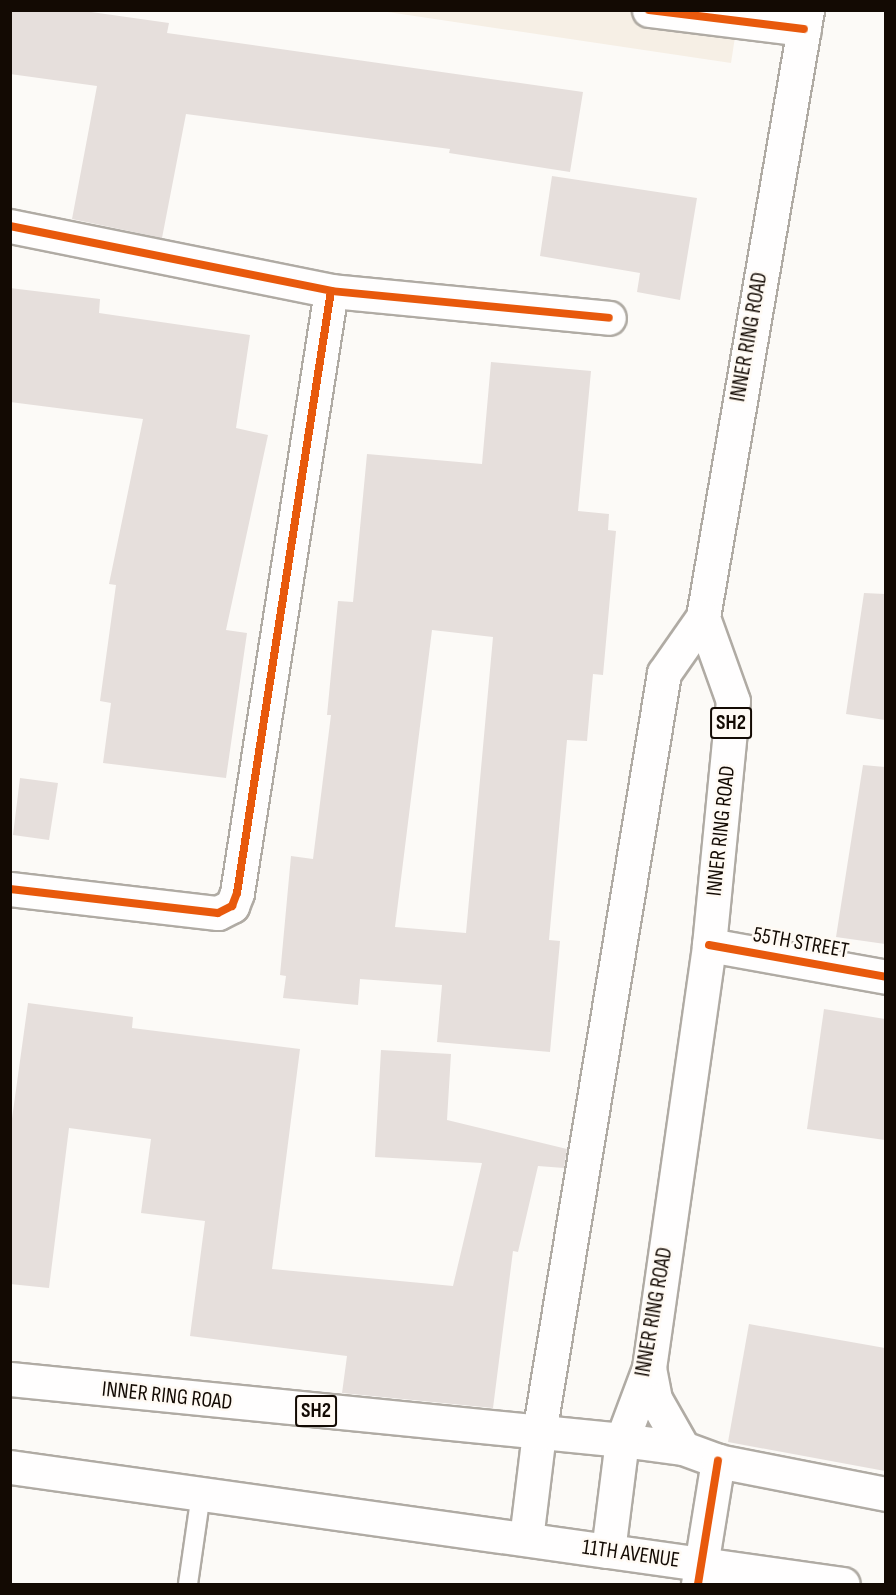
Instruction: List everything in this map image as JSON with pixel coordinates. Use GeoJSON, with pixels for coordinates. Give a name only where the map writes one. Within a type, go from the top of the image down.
{"type":"FeatureCollection","features":[{"type":"Feature","properties":{"kind":"main road"},"geometry":{"type":"LineString","coordinates":[[649,10],[805,20]]}},
{"type":"Feature","properties":{"kind":"main road","name":"INNER RING ROAD"},"geometry":{"type":"LineString","coordinates":[[608,1551],[622,1440],[649,1368],[709,945],[733,701],[703,616],[805,20]]}},
{"type":"Feature","properties":{"kind":"main road"},"geometry":{"type":"LineString","coordinates":[[10,226],[331,291],[609,318]]}},
{"type":"Feature","properties":{"kind":"main road"},"geometry":{"type":"LineString","coordinates":[[10,889],[218,913],[232,906],[331,291]]}},
{"type":"Feature","properties":{"kind":"main road"},"geometry":{"type":"LineString","coordinates":[[526,1539],[539,1433],[664,673],[703,616]]}},
{"type":"Feature","properties":{"kind":"main road","name":"55TH STREET"},"geometry":{"type":"LineString","coordinates":[[709,945],[885,977]]}},
{"type":"Feature","properties":{"kind":"main road"},"geometry":{"type":"LineString","coordinates":[[649,1368],[655,1399],[683,1448]]}},
{"type":"Feature","properties":{"kind":"main road","name":"INNER RING ROAD"},"geometry":{"type":"LineString","coordinates":[[10,1379],[622,1440]]}},
{"type":"Feature","properties":{"kind":"main road"},"geometry":{"type":"LineString","coordinates":[[622,1440],[683,1448],[718,1461],[885,1494]]}},
{"type":"Feature","properties":{"kind":"main road"},"geometry":{"type":"LineString","coordinates":[[700,1574],[718,1461]]}},
{"type":"Feature","properties":{"kind":"main road","name":"11TH AVENUE"},"geometry":{"type":"LineString","coordinates":[[10,1467],[608,1551],[700,1574],[843,1584]]}},
{"type":"Feature","properties":{"kind":"lane"},"geometry":{"type":"LineString","coordinates":[[188,1584],[201,1494]]}},
{"type":"Feature","properties":{"kind":"shaded area"},"geometry":{"type":"Polygon","coordinates":[[[381,11],[739,11],[731,63],[381,11]]]}},
{"type":"Feature","properties":{"kind":"building"},"geometry":{"type":"Polygon","coordinates":[[[10,10],[77,10],[169,23],[167,33],[583,92],[570,172],[449,153],[450,149],[186,114],[162,238],[72,219],[97,86],[10,74],[10,10]]]}},
{"type":"Feature","properties":{"kind":"building"},"geometry":{"type":"Polygon","coordinates":[[[552,176],[697,198],[680,300],[637,292],[640,273],[540,256],[552,176]]]}},
{"type":"Feature","properties":{"kind":"building"},"geometry":{"type":"Polygon","coordinates":[[[10,288],[100,299],[99,313],[250,335],[236,428],[268,435],[226,630],[247,633],[226,778],[103,763],[111,703],[100,701],[116,585],[109,584],[143,419],[10,402],[10,288]]]}},
{"type":"Feature","properties":{"kind":"building"},"geometry":{"type":"Polygon","coordinates":[[[491,362],[591,371],[578,511],[609,514],[608,530],[616,531],[603,675],[593,674],[587,741],[567,740],[549,940],[560,941],[550,1052],[437,1042],[442,985],[360,979],[358,1005],[283,998],[286,976],[280,975],[291,856],[313,859],[331,715],[327,715],[338,601],[353,602],[367,454],[482,464],[491,362]],[[432,630],[395,927],[466,933],[493,637],[432,630]]]}},
{"type":"Feature","properties":{"kind":"building"},"geometry":{"type":"Polygon","coordinates":[[[864,593],[885,594],[885,720],[846,714],[864,593]]]}},
{"type":"Feature","properties":{"kind":"building"},"geometry":{"type":"Polygon","coordinates":[[[863,765],[885,767],[885,944],[836,937],[863,765]]]}},
{"type":"Feature","properties":{"kind":"building"},"geometry":{"type":"Polygon","coordinates":[[[20,778],[58,783],[49,840],[13,835],[20,778]]]}},
{"type":"Feature","properties":{"kind":"building"},"geometry":{"type":"Polygon","coordinates":[[[28,1003],[133,1017],[132,1028],[300,1049],[272,1269],[453,1286],[482,1163],[375,1157],[381,1050],[451,1054],[447,1120],[567,1149],[564,1168],[538,1166],[518,1252],[513,1251],[493,1408],[342,1393],[347,1356],[190,1336],[205,1221],[141,1213],[151,1139],[69,1128],[49,1288],[10,1284],[10,1133],[28,1003]]]}},
{"type":"Feature","properties":{"kind":"building"},"geometry":{"type":"Polygon","coordinates":[[[824,1009],[885,1019],[885,1140],[807,1129],[824,1009]]]}},
{"type":"Feature","properties":{"kind":"building"},"geometry":{"type":"Polygon","coordinates":[[[749,1324],[885,1348],[885,1471],[728,1442],[749,1324]]]}},
{"type":"Feature","properties":{"kind":"cycle path"},"geometry":{"type":"LineString","coordinates":[[649,10],[804,29]]}},
{"type":"Feature","properties":{"kind":"cycle path"},"geometry":{"type":"LineString","coordinates":[[10,226],[331,291],[609,318]]}},
{"type":"Feature","properties":{"kind":"cycle path"},"geometry":{"type":"LineString","coordinates":[[10,889],[218,913],[232,906],[237,893],[331,291]]}},
{"type":"Feature","properties":{"kind":"cycle path"},"geometry":{"type":"LineString","coordinates":[[709,945],[886,977]]}},
{"type":"Feature","properties":{"kind":"cycle path"},"geometry":{"type":"LineString","coordinates":[[698,1584],[718,1461]]}}]}
